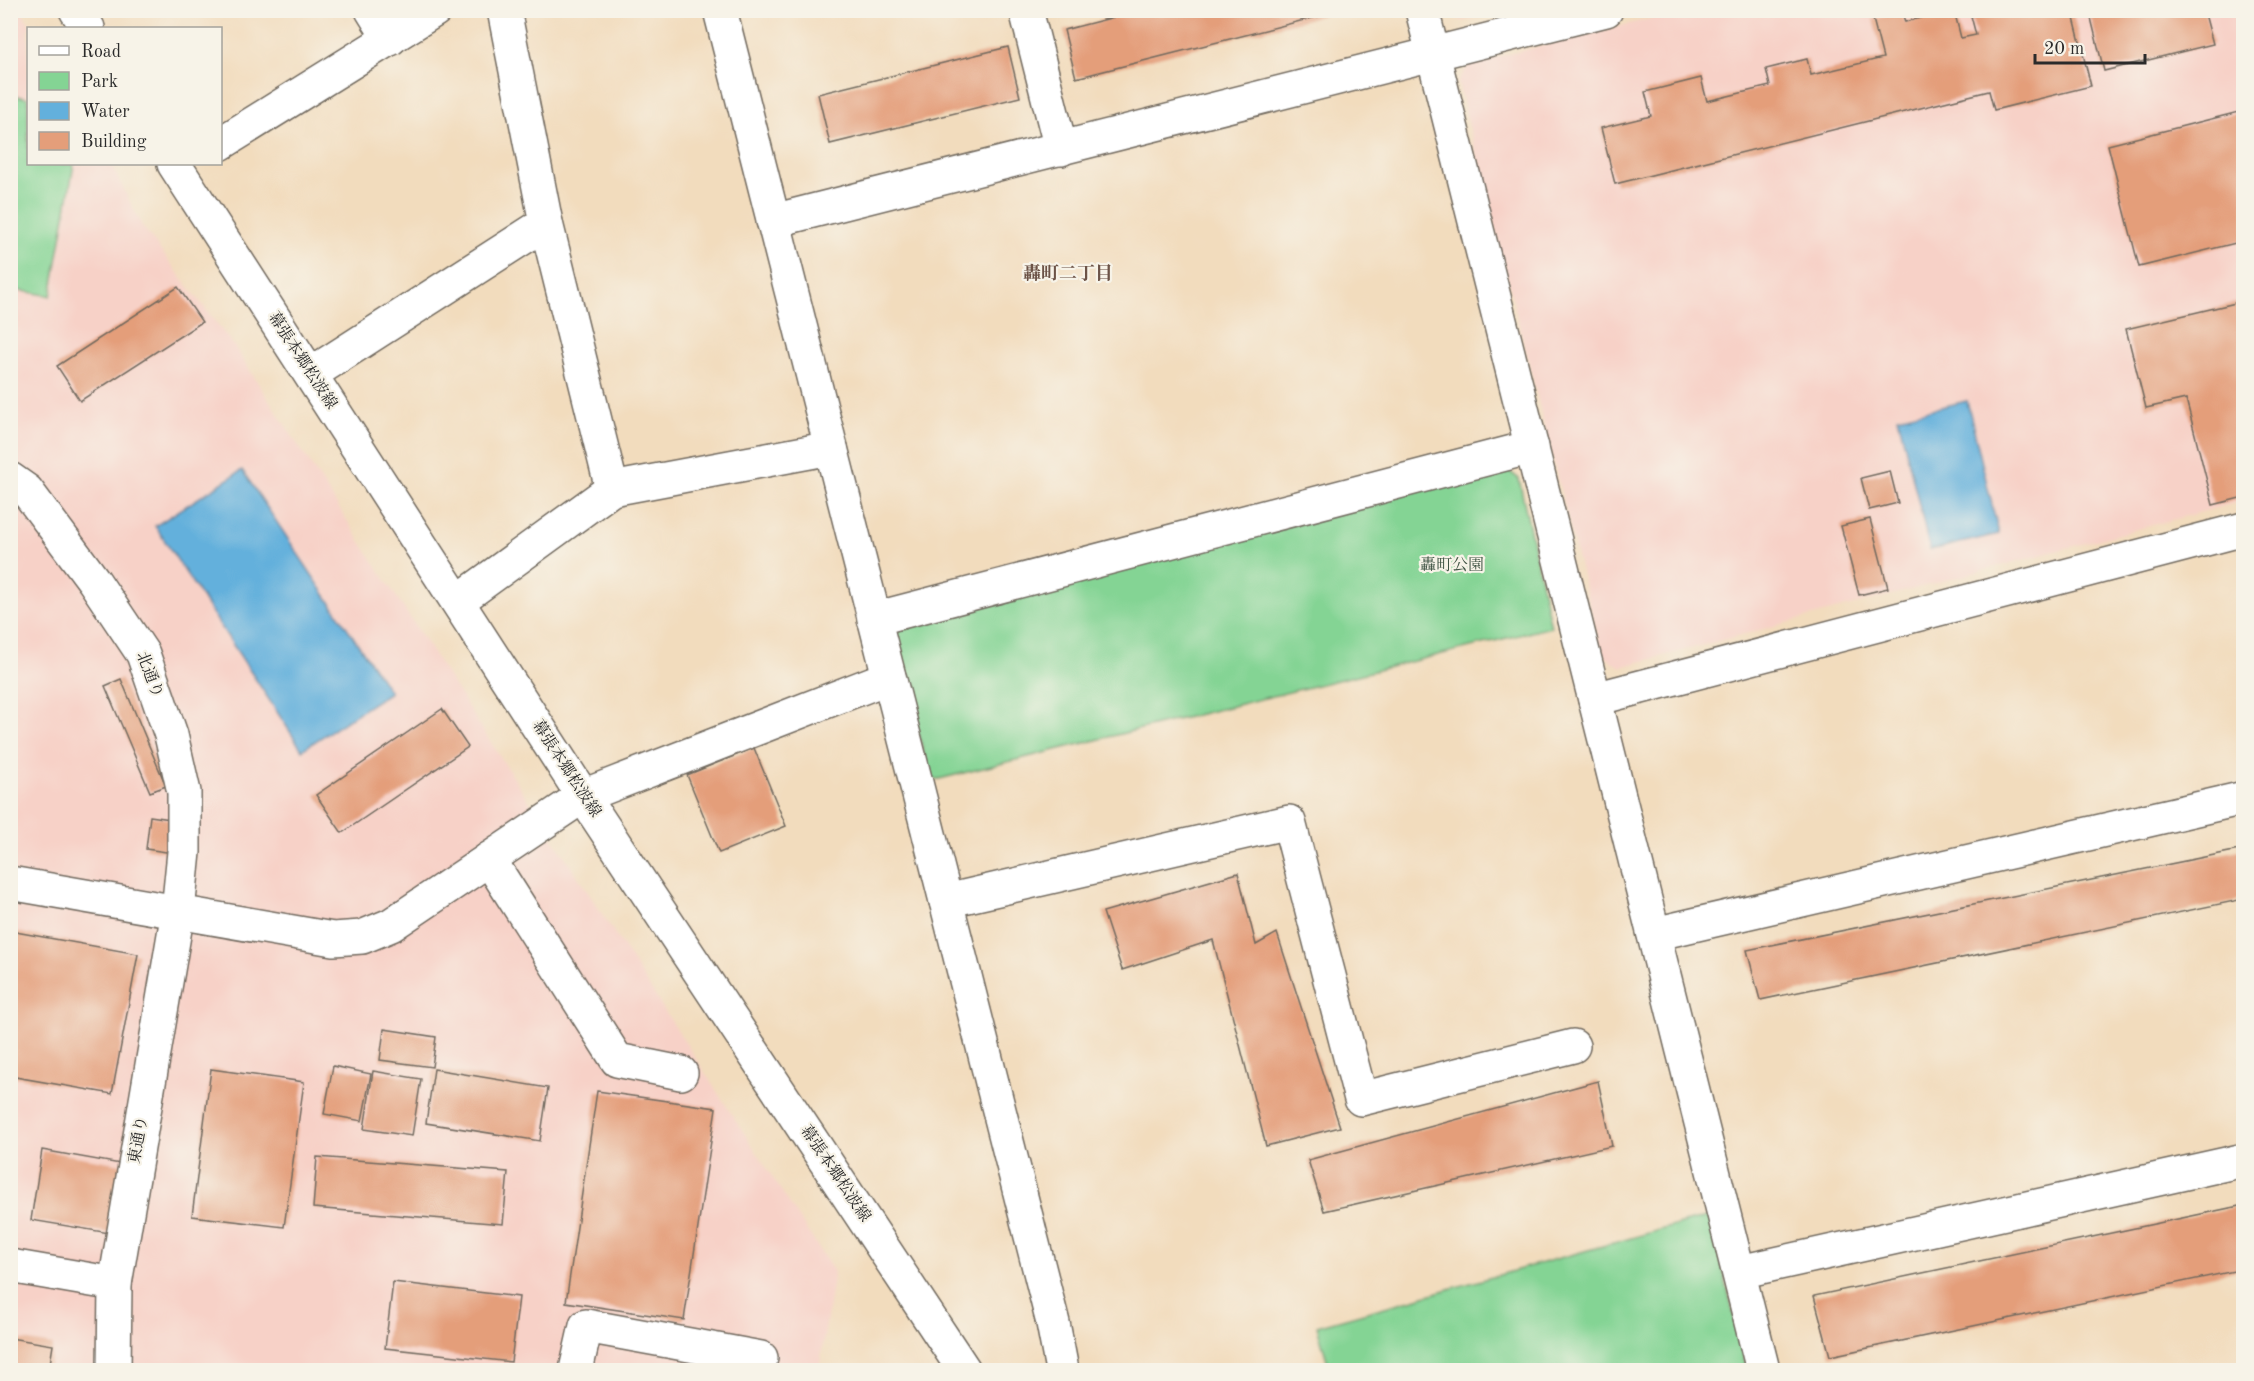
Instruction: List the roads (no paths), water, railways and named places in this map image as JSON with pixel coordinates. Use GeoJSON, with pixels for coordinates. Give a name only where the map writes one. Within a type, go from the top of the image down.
{"type":"FeatureCollection","features":[{"type":"Feature","properties":{"kind":"street"},"geometry":{"type":"LineString","coordinates":[[76,10],[87,27]]}},
{"type":"Feature","properties":{"kind":"street"},"geometry":{"type":"LineString","coordinates":[[372,10],[390,39]]}},
{"type":"Feature","properties":{"kind":"street"},"geometry":{"type":"LineString","coordinates":[[222,143],[435,10]]}},
{"type":"Feature","properties":{"kind":"street"},"geometry":{"type":"LineString","coordinates":[[504,10],[546,223],[612,489]]}},
{"type":"Feature","properties":{"kind":"street"},"geometry":{"type":"LineString","coordinates":[[720,10],[1053,1323],[1062,1371]]}},
{"type":"Feature","properties":{"kind":"street"},"geometry":{"type":"LineString","coordinates":[[1026,10],[1061,149]]}},
{"type":"Feature","properties":{"kind":"street"},"geometry":{"type":"LineString","coordinates":[[1422,10],[1763,1371]]}},
{"type":"Feature","properties":{"kind":"street"},"geometry":{"type":"LineString","coordinates":[[773,221],[1606,10]]}},
{"type":"Feature","properties":{"kind":"street","name":"幕張本郷松波線"},"geometry":{"type":"LineString","coordinates":[[181,166],[311,374],[583,796],[964,1371]]}},
{"type":"Feature","properties":{"kind":"street"},"geometry":{"type":"LineString","coordinates":[[311,374],[546,223]]}},
{"type":"Feature","properties":{"kind":"street"},"geometry":{"type":"LineString","coordinates":[[874,619],[1532,447]]}},
{"type":"Feature","properties":{"kind":"street"},"geometry":{"type":"LineString","coordinates":[[458,601],[612,489],[831,448]]}},
{"type":"Feature","properties":{"kind":"street","name":"北通り"},"geometry":{"type":"LineString","coordinates":[[10,479],[27,491],[94,581],[143,654],[171,735],[184,792],[184,852],[178,911]]}},
{"type":"Feature","properties":{"kind":"street"},"geometry":{"type":"LineString","coordinates":[[1595,699],[2244,529]]}},
{"type":"Feature","properties":{"kind":"street"},"geometry":{"type":"LineString","coordinates":[[10,883],[333,939],[362,937],[391,925],[583,796],[889,677]]}},
{"type":"Feature","properties":{"kind":"street"},"geometry":{"type":"LineString","coordinates":[[1654,934],[2244,798]]}},
{"type":"Feature","properties":{"kind":"street"},"geometry":{"type":"LineString","coordinates":[[946,902],[1289,822],[1361,1099],[1573,1046]]}},
{"type":"Feature","properties":{"kind":"street"},"geometry":{"type":"LineString","coordinates":[[489,860],[617,1060],[681,1073]]}},
{"type":"Feature","properties":{"kind":"street","name":"東通り"},"geometry":{"type":"LineString","coordinates":[[114,1371],[115,1284],[178,911]]}},
{"type":"Feature","properties":{"kind":"street"},"geometry":{"type":"LineString","coordinates":[[1738,1272],[2244,1160]]}},
{"type":"Feature","properties":{"kind":"street"},"geometry":{"type":"LineString","coordinates":[[10,1266],[115,1284]]}},
{"type":"Feature","properties":{"kind":"street"},"geometry":{"type":"LineString","coordinates":[[576,1371],[586,1326],[761,1358]]}},
{"type":"Feature","properties":{"kind":"water"},"geometry":{"type":"Polygon","coordinates":[[[1967,401],[1999,534],[1930,550],[1898,417],[1967,401]]]}},
{"type":"Feature","properties":{"kind":"water"},"geometry":{"type":"Polygon","coordinates":[[[242,470],[390,692],[302,750],[155,526],[242,470]]]}},
{"type":"Feature","properties":{"kind":"district","name":"轟町二丁目"},"geometry":{"type":"Point","coordinates":[1068,274]}},
{"type":"Feature","properties":{"kind":"park label","name":"轟町公園"},"geometry":{"type":"Point","coordinates":[1452,566]}}]}
